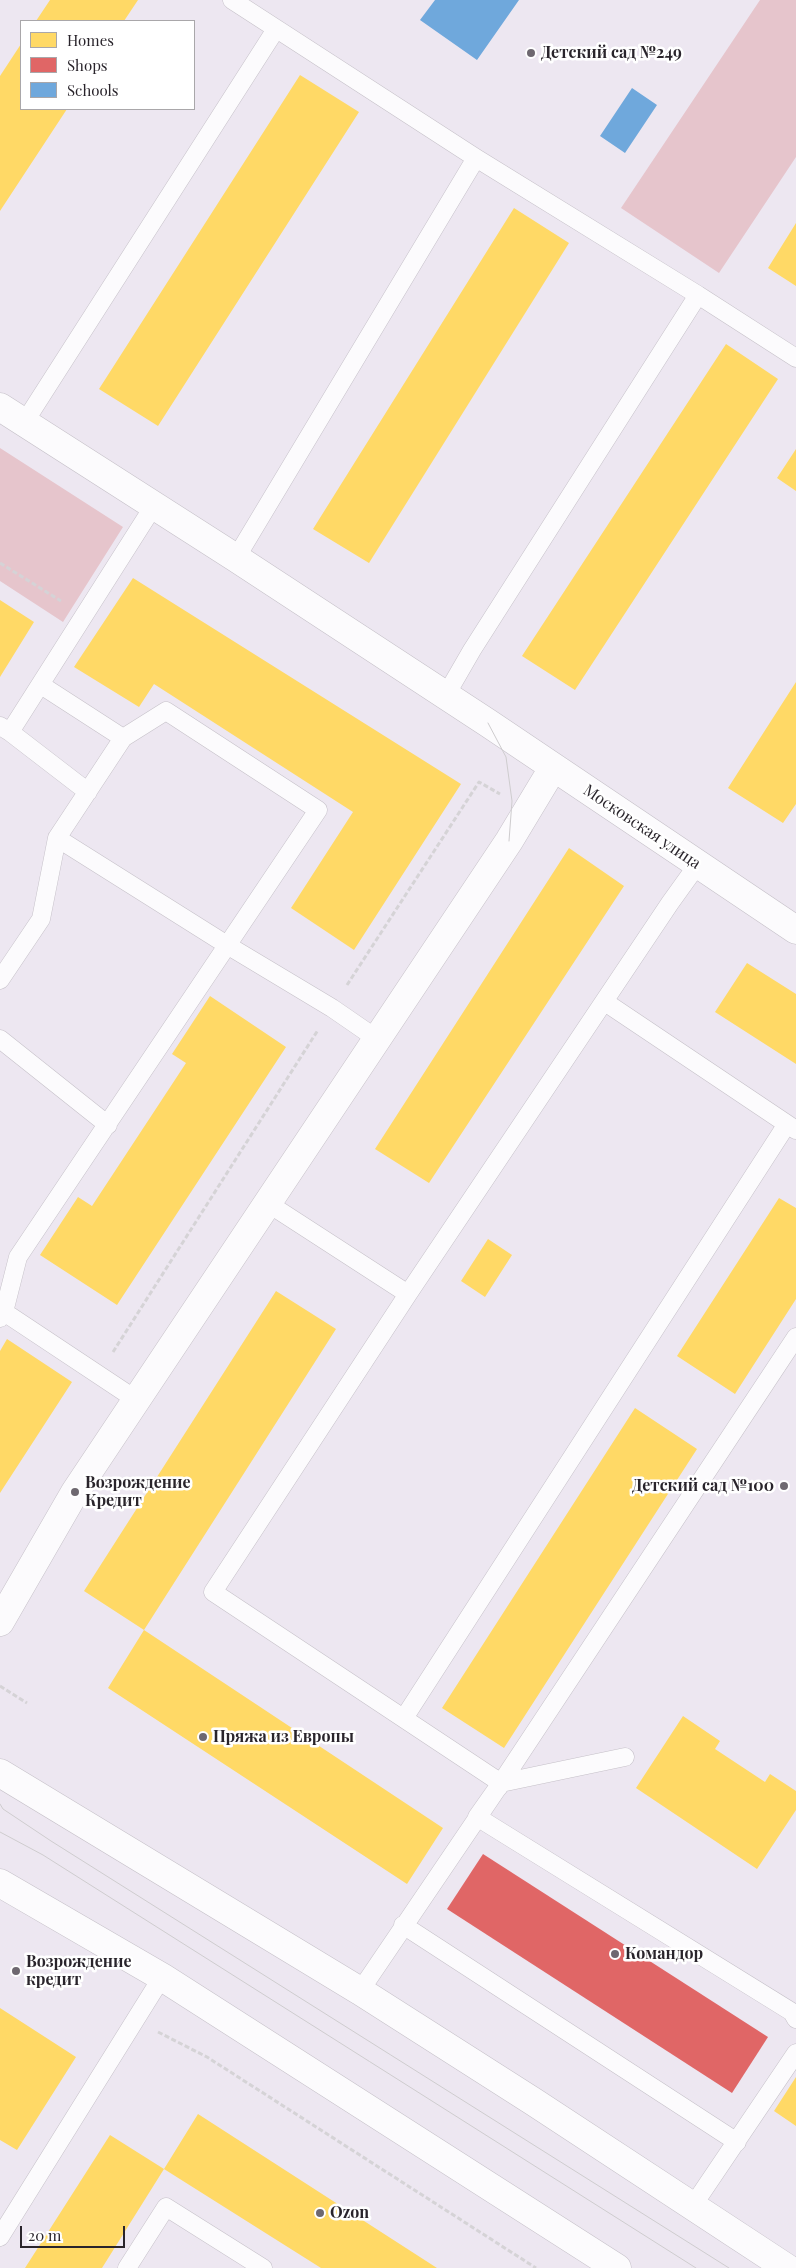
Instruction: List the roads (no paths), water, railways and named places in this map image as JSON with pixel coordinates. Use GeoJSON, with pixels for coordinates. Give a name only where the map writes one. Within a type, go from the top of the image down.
{"type":"FeatureCollection","features":[{"type":"Feature","properties":{"kind":"main road","name":"Московская улица"},"geometry":{"type":"LineString","coordinates":[[0,408],[236,558],[446,695],[796,930]]}},
{"type":"Feature","properties":{"kind":"main road"},"geometry":{"type":"LineString","coordinates":[[0,1622],[75,1492],[138,1401],[509,841],[553,768]]}},
{"type":"Feature","properties":{"kind":"main road"},"geometry":{"type":"LineString","coordinates":[[0,1772],[360,1991],[534,2102],[787,2268]]}},
{"type":"Feature","properties":{"kind":"main road"},"geometry":{"type":"LineString","coordinates":[[0,1883],[162,1977],[599,2263]]}},
{"type":"Feature","properties":{"kind":"lane"},"geometry":{"type":"LineString","coordinates":[[232,0],[476,158],[796,358]]}},
{"type":"Feature","properties":{"kind":"lane"},"geometry":{"type":"LineString","coordinates":[[24,423],[276,29]]}},
{"type":"Feature","properties":{"kind":"lane"},"geometry":{"type":"LineString","coordinates":[[236,558],[476,158]]}},
{"type":"Feature","properties":{"kind":"lane"},"geometry":{"type":"LineString","coordinates":[[446,695],[472,650],[698,295]]}},
{"type":"Feature","properties":{"kind":"lane"},"geometry":{"type":"LineString","coordinates":[[88,792],[5,729],[41,685],[153,507]]}},
{"type":"Feature","properties":{"kind":"lane"},"geometry":{"type":"LineString","coordinates":[[41,685],[123,738]]}},
{"type":"Feature","properties":{"kind":"lane"},"geometry":{"type":"LineString","coordinates":[[0,980],[41,919],[57,838],[123,738],[166,711],[318,810],[18,1257],[2,1315],[100,1374],[138,1401]]}},
{"type":"Feature","properties":{"kind":"lane"},"geometry":{"type":"LineString","coordinates":[[57,838],[227,945],[332,1008],[377,1039]]}},
{"type":"Feature","properties":{"kind":"lane"},"geometry":{"type":"LineString","coordinates":[[626,1757],[502,1783],[213,1592],[408,1294],[698,864]]}},
{"type":"Feature","properties":{"kind":"lane"},"geometry":{"type":"LineString","coordinates":[[404,1718],[792,1127],[605,1002]]}},
{"type":"Feature","properties":{"kind":"lane"},"geometry":{"type":"LineString","coordinates":[[0,1039],[108,1125]]}},
{"type":"Feature","properties":{"kind":"lane"},"geometry":{"type":"LineString","coordinates":[[269,1204],[408,1294]]}},
{"type":"Feature","properties":{"kind":"lane"},"geometry":{"type":"LineString","coordinates":[[360,1991],[403,1925],[502,1783],[796,1337]]}},
{"type":"Feature","properties":{"kind":"lane"},"geometry":{"type":"LineString","coordinates":[[477,1817],[792,2012],[796,2020]]}},
{"type":"Feature","properties":{"kind":"lane"},"geometry":{"type":"LineString","coordinates":[[403,1925],[737,2142]]}},
{"type":"Feature","properties":{"kind":"lane"},"geometry":{"type":"LineString","coordinates":[[3,2227],[162,1977]]}},
{"type":"Feature","properties":{"kind":"lane"},"geometry":{"type":"LineString","coordinates":[[692,2207],[796,2053]]}},
{"type":"Feature","properties":{"kind":"lane"},"geometry":{"type":"LineString","coordinates":[[127,2268],[166,2207],[263,2268]]}},
{"type":"Feature","properties":{"kind":"tram line"},"geometry":{"type":"LineString","coordinates":[[488,723],[506,757],[512,801],[509,841]]}},
{"type":"Feature","properties":{"kind":"tram line"},"geometry":{"type":"LineString","coordinates":[[0,1804],[3,1809],[51,1841],[729,2268]]}},
{"type":"Feature","properties":{"kind":"tram line"},"geometry":{"type":"LineString","coordinates":[[0,1832],[43,1855],[696,2268]]}},
{"type":"Feature","properties":{"kind":"place","name":"Детский сад №249"},"geometry":{"type":"Point","coordinates":[531,53]}},
{"type":"Feature","properties":{"kind":"place","name":"Детский сад №100"},"geometry":{"type":"Point","coordinates":[784,1486]}},
{"type":"Feature","properties":{"kind":"place","name":"Возрождение Кредит"},"geometry":{"type":"Point","coordinates":[75,1492]}},
{"type":"Feature","properties":{"kind":"place","name":"Пряжа из Европы"},"geometry":{"type":"Point","coordinates":[203,1737]}},
{"type":"Feature","properties":{"kind":"place","name":"Командор"},"geometry":{"type":"Point","coordinates":[615,1954]}},
{"type":"Feature","properties":{"kind":"place","name":"Возрождение кредит"},"geometry":{"type":"Point","coordinates":[16,1971]}},
{"type":"Feature","properties":{"kind":"place","name":"Ozon"},"geometry":{"type":"Point","coordinates":[320,2213]}}]}
